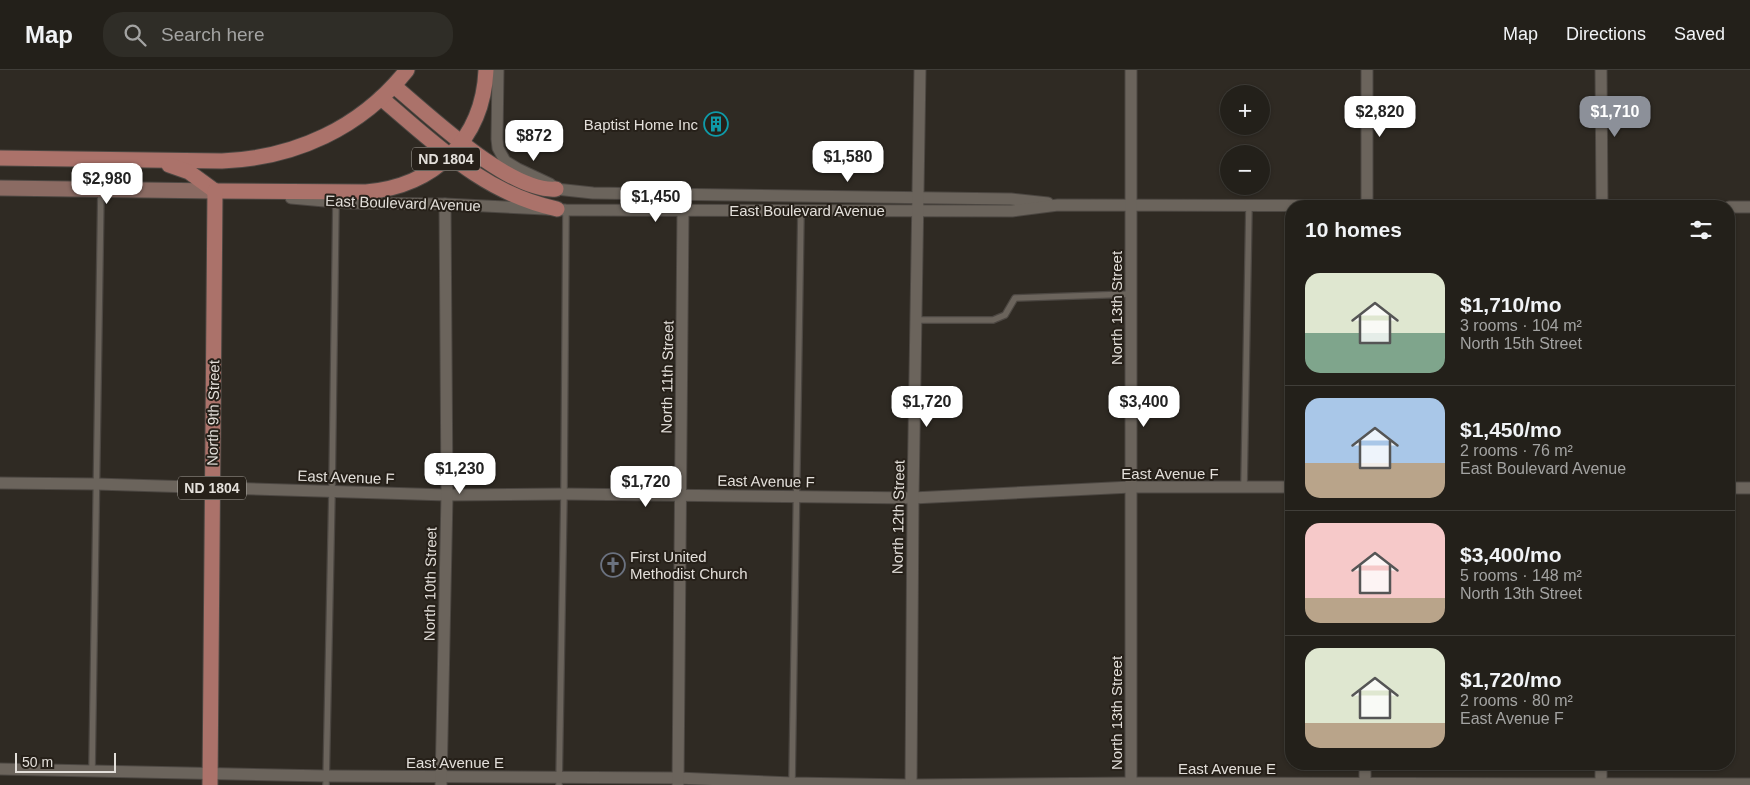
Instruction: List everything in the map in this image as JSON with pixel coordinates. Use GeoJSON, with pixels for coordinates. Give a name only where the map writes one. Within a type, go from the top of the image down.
{"type":"FeatureCollection","features":[{"type":"Feature","properties":{"kind":"main road"},"geometry":{"type":"LineString","coordinates":[[0,158],[240,160],[285,152],[315,142],[340,129],[365,112],[381,98],[407,70]]}},
{"type":"Feature","properties":{"kind":"main road","name":"ND 1804"},"geometry":{"type":"LineString","coordinates":[[450,156],[462,142],[478,112],[486,70]]}},
{"type":"Feature","properties":{"kind":"main road"},"geometry":{"type":"LineString","coordinates":[[394,86],[488,162],[520,180],[540,188],[556,189]]}},
{"type":"Feature","properties":{"kind":"main road"},"geometry":{"type":"LineString","coordinates":[[381,98],[477,177],[504,192],[528,202],[562,210]]}},
{"type":"Feature","properties":{"kind":"main road","name":"East Boulevard Avenue"},"geometry":{"type":"LineString","coordinates":[[0,188],[258,192],[336,197],[402,186],[430,172],[450,156]]}},
{"type":"Feature","properties":{"kind":"main road"},"geometry":{"type":"LineString","coordinates":[[146,160],[167,164],[185,171],[215,191]]}},
{"type":"Feature","properties":{"kind":"main road","name":"North 9th Street"},"geometry":{"type":"LineString","coordinates":[[210,779],[215,191]]}},
{"type":"Feature","properties":{"kind":"street","name":"East Boulevard Avenue"},"geometry":{"type":"LineString","coordinates":[[498,70],[497,139],[501,155],[511,165],[550,184],[556,189],[593,193],[1011,199],[1058,205]]}},
{"type":"Feature","properties":{"kind":"street","name":"North 12th Street"},"geometry":{"type":"LineString","coordinates":[[911,785],[913,498],[920,70]]}},
{"type":"Feature","properties":{"kind":"street","name":"North 13th Street"},"geometry":{"type":"LineString","coordinates":[[1131,70],[1131,784]]}},
{"type":"Feature","properties":{"kind":"street"},"geometry":{"type":"LineString","coordinates":[[1367,70],[1367,200]]}},
{"type":"Feature","properties":{"kind":"street"},"geometry":{"type":"LineString","coordinates":[[1601,70],[1602,200]]}},
{"type":"Feature","properties":{"kind":"street","name":"East Boulevard Avenue"},"geometry":{"type":"LineString","coordinates":[[336,197],[562,210],[1012,210],[1058,205],[1285,205]]}},
{"type":"Feature","properties":{"kind":"street","name":"North 10th Street"},"geometry":{"type":"LineString","coordinates":[[441,781],[447,495],[445,204]]}},
{"type":"Feature","properties":{"kind":"street"},"geometry":{"type":"LineString","coordinates":[[1735,207],[1750,207]]}},
{"type":"Feature","properties":{"kind":"street","name":"North 11th Street"},"geometry":{"type":"LineString","coordinates":[[678,782],[684,210]]}},
{"type":"Feature","properties":{"kind":"street","name":"East Avenue F"},"geometry":{"type":"LineString","coordinates":[[0,483],[212,487],[447,495],[564,494],[913,498],[1131,487],[1285,487]]}},
{"type":"Feature","properties":{"kind":"street"},"geometry":{"type":"LineString","coordinates":[[1735,488],[1750,488]]}},
{"type":"Feature","properties":{"kind":"street","name":"East Avenue E"},"geometry":{"type":"LineString","coordinates":[[0,769],[92,771],[210,779],[326,781],[559,781],[911,785],[1750,784]]}},
{"type":"Feature","properties":{"kind":"street"},"geometry":{"type":"LineString","coordinates":[[1365,770],[1365,784]]}},
{"type":"Feature","properties":{"kind":"street"},"geometry":{"type":"LineString","coordinates":[[1601,770],[1601,784]]}},
{"type":"Feature","properties":{"kind":"lane"},"geometry":{"type":"LineString","coordinates":[[92,771],[101,189]]}},
{"type":"Feature","properties":{"kind":"lane"},"geometry":{"type":"LineString","coordinates":[[326,781],[336,197]]}},
{"type":"Feature","properties":{"kind":"lane"},"geometry":{"type":"LineString","coordinates":[[1244,487],[1249,205]]}},
{"type":"Feature","properties":{"kind":"lane"},"geometry":{"type":"LineString","coordinates":[[559,781],[564,494],[562,210]]}},
{"type":"Feature","properties":{"kind":"lane"},"geometry":{"type":"LineString","coordinates":[[792,784],[801,210]]}},
{"type":"Feature","properties":{"kind":"lane"},"geometry":{"type":"LineString","coordinates":[[916,320],[993,320],[1005,314],[1015,298],[1131,294]]}},
{"type":"Feature","properties":{"kind":"place","name":"Baptist Home Inc"},"geometry":{"type":"Point","coordinates":[716,124]}},
{"type":"Feature","properties":{"kind":"place","name":"First United Methodist Church"},"geometry":{"type":"Point","coordinates":[613,565]}}]}
